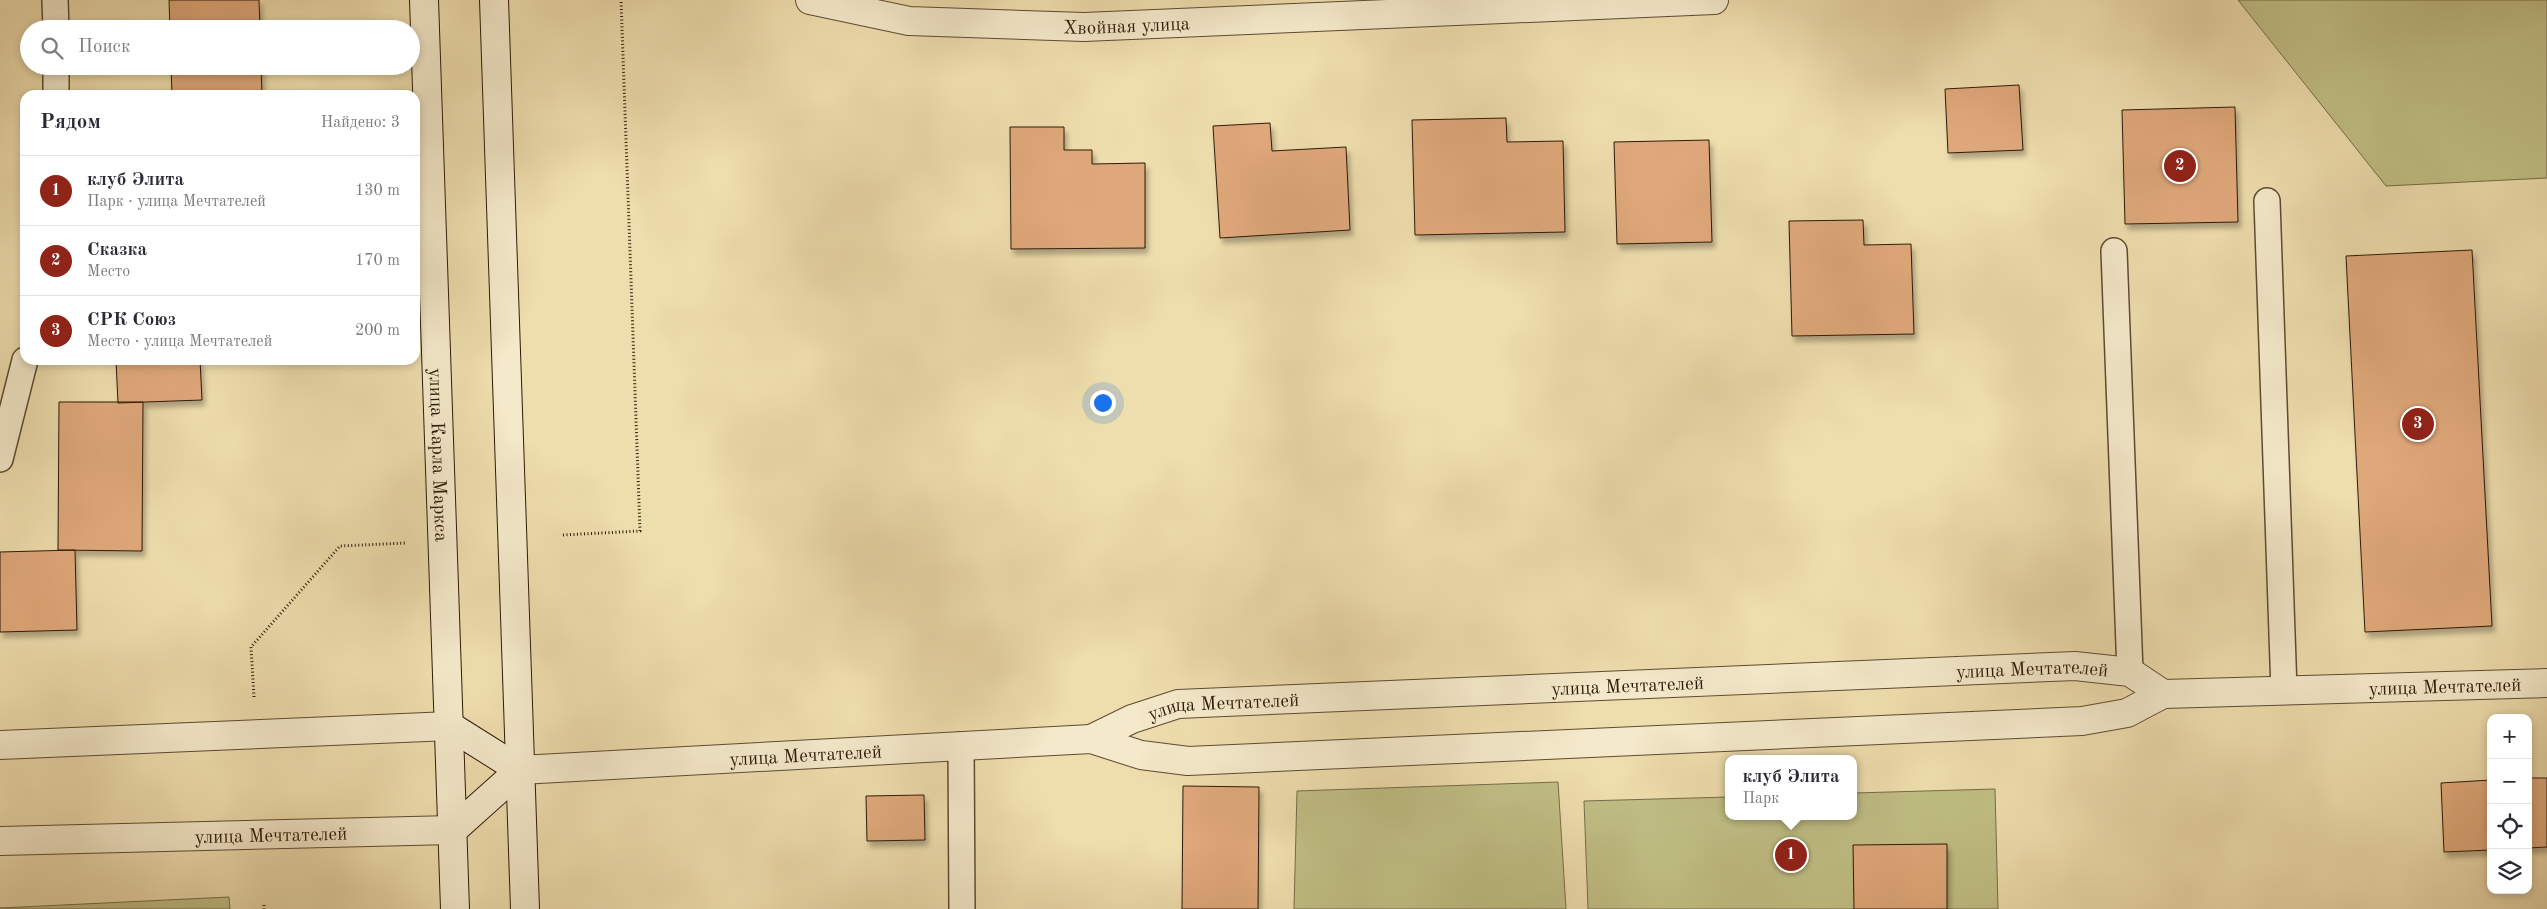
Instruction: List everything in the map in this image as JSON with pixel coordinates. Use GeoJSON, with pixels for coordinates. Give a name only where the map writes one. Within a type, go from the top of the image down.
{"type":"FeatureCollection","features":[{"type":"Feature","properties":{"kind":"street","name":"улица Карла Маркса"},"geometry":{"type":"LineString","coordinates":[[424,0],[455,909]]}},
{"type":"Feature","properties":{"kind":"street"},"geometry":{"type":"LineString","coordinates":[[494,0],[525,909]]}},
{"type":"Feature","properties":{"kind":"street","name":"Хвойная улица"},"geometry":{"type":"LineString","coordinates":[[810,0],[909,21],[1084,27],[1714,0]]}},
{"type":"Feature","properties":{"kind":"street","name":"улица Мечтателей"},"geometry":{"type":"LineString","coordinates":[[1091,739],[1132,719],[1178,704],[2075,666],[2130,672],[2163,694]]}},
{"type":"Feature","properties":{"kind":"street","name":"улица Мечтателей"},"geometry":{"type":"LineString","coordinates":[[520,770],[1091,739],[1142,755],[1188,762],[2082,722],[2127,713],[2163,694],[2547,683]]}},
{"type":"Feature","properties":{"kind":"street"},"geometry":{"type":"LineString","coordinates":[[0,744],[450,726],[520,770]]}},
{"type":"Feature","properties":{"kind":"street"},"geometry":{"type":"LineString","coordinates":[[453,830],[520,770]]}},
{"type":"Feature","properties":{"kind":"street","name":"улица Мечтателей"},"geometry":{"type":"LineString","coordinates":[[0,841],[453,830]]}},
{"type":"Feature","properties":{"kind":"lane"},"geometry":{"type":"LineString","coordinates":[[55,0],[56,20]]}},
{"type":"Feature","properties":{"kind":"lane"},"geometry":{"type":"LineString","coordinates":[[56,75],[56,90]]}},
{"type":"Feature","properties":{"kind":"lane"},"geometry":{"type":"LineString","coordinates":[[2267,201],[2284,691]]}},
{"type":"Feature","properties":{"kind":"lane"},"geometry":{"type":"LineString","coordinates":[[2114,251],[2130,672]]}},
{"type":"Feature","properties":{"kind":"lane"},"geometry":{"type":"LineString","coordinates":[[0,459],[24,365]]}},
{"type":"Feature","properties":{"kind":"lane"},"geometry":{"type":"LineString","coordinates":[[961,745],[962,909]]}},
{"type":"Feature","properties":{"kind":"path"},"geometry":{"type":"LineString","coordinates":[[564,535],[640,532],[620,0]]}},
{"type":"Feature","properties":{"kind":"path"},"geometry":{"type":"LineString","coordinates":[[254,703],[251,647],[340,546],[411,542]]}},
{"type":"Feature","properties":{"kind":"shaded area"},"geometry":{"type":"Polygon","coordinates":[[[2238,0],[2547,0],[2547,178],[2386,186],[2238,0]]]}},
{"type":"Feature","properties":{"kind":"shaded area"},"geometry":{"type":"Polygon","coordinates":[[[1558,782],[1566,909],[1294,909],[1297,791],[1558,782]]]}},
{"type":"Feature","properties":{"kind":"shaded area"},"geometry":{"type":"Polygon","coordinates":[[[1995,789],[1998,909],[1588,909],[1584,801],[1725,797],[1725,820],[1857,820],[1857,793],[1995,789]]]}},
{"type":"Feature","properties":{"kind":"shaded area"},"geometry":{"type":"Polygon","coordinates":[[[229,897],[230,909],[0,909],[0,908],[229,897]]]}},
{"type":"Feature","properties":{"kind":"building"},"geometry":{"type":"Polygon","coordinates":[[[169,0],[259,0],[260,20],[170,20],[169,0]]]}},
{"type":"Feature","properties":{"kind":"building"},"geometry":{"type":"Polygon","coordinates":[[[171,75],[261,75],[262,90],[172,90],[171,75]]]}},
{"type":"Feature","properties":{"kind":"building"},"geometry":{"type":"Polygon","coordinates":[[[2019,85],[2023,150],[1948,153],[1945,89],[2019,85]]]}},
{"type":"Feature","properties":{"kind":"building"},"geometry":{"type":"Polygon","coordinates":[[[2235,107],[2238,222],[2125,224],[2122,110],[2235,107]]]}},
{"type":"Feature","properties":{"kind":"building"},"geometry":{"type":"Polygon","coordinates":[[[1506,118],[1507,142],[1563,141],[1565,232],[1415,235],[1412,120],[1506,118]]]}},
{"type":"Feature","properties":{"kind":"building"},"geometry":{"type":"Polygon","coordinates":[[[1270,123],[1272,151],[1346,147],[1350,230],[1220,238],[1213,126],[1270,123]]]}},
{"type":"Feature","properties":{"kind":"building"},"geometry":{"type":"Polygon","coordinates":[[[1010,127],[1064,127],[1064,150],[1092,150],[1092,164],[1145,163],[1145,248],[1011,249],[1010,127]]]}},
{"type":"Feature","properties":{"kind":"building"},"geometry":{"type":"Polygon","coordinates":[[[1709,140],[1712,242],[1617,244],[1614,142],[1709,140]]]}},
{"type":"Feature","properties":{"kind":"building"},"geometry":{"type":"Polygon","coordinates":[[[1863,220],[1864,245],[1911,244],[1914,334],[1792,336],[1789,221],[1863,220]]]}},
{"type":"Feature","properties":{"kind":"building"},"geometry":{"type":"Polygon","coordinates":[[[2472,250],[2492,626],[2365,632],[2346,256],[2472,250]]]}},
{"type":"Feature","properties":{"kind":"building"},"geometry":{"type":"Polygon","coordinates":[[[116,365],[200,365],[202,400],[118,403],[116,365]]]}},
{"type":"Feature","properties":{"kind":"building"},"geometry":{"type":"Polygon","coordinates":[[[59,402],[143,402],[142,551],[58,550],[59,402]]]}},
{"type":"Feature","properties":{"kind":"building"},"geometry":{"type":"Polygon","coordinates":[[[75,550],[77,630],[0,632],[0,552],[75,550]]]}},
{"type":"Feature","properties":{"kind":"building"},"geometry":{"type":"Polygon","coordinates":[[[2532,778],[2547,778],[2547,847],[2532,848],[2532,778]]]}},
{"type":"Feature","properties":{"kind":"building"},"geometry":{"type":"Polygon","coordinates":[[[2487,780],[2487,850],[2444,852],[2441,783],[2487,780]]]}},
{"type":"Feature","properties":{"kind":"building"},"geometry":{"type":"Polygon","coordinates":[[[1183,786],[1259,787],[1258,909],[1182,909],[1183,786]]]}},
{"type":"Feature","properties":{"kind":"building"},"geometry":{"type":"Polygon","coordinates":[[[924,795],[925,840],[867,841],[866,796],[924,795]]]}},
{"type":"Feature","properties":{"kind":"building"},"geometry":{"type":"Polygon","coordinates":[[[1947,844],[1947,909],[1854,909],[1853,845],[1947,844]]]}},
{"type":"Feature","properties":{"kind":"place","name":"Сказка"},"geometry":{"type":"Point","coordinates":[2180,166]}},
{"type":"Feature","properties":{"kind":"place","name":"СРК Союз"},"geometry":{"type":"Point","coordinates":[2418,424]}},
{"type":"Feature","properties":{"kind":"place","name":"клуб Элита"},"geometry":{"type":"Point","coordinates":[1791,855]}}]}
